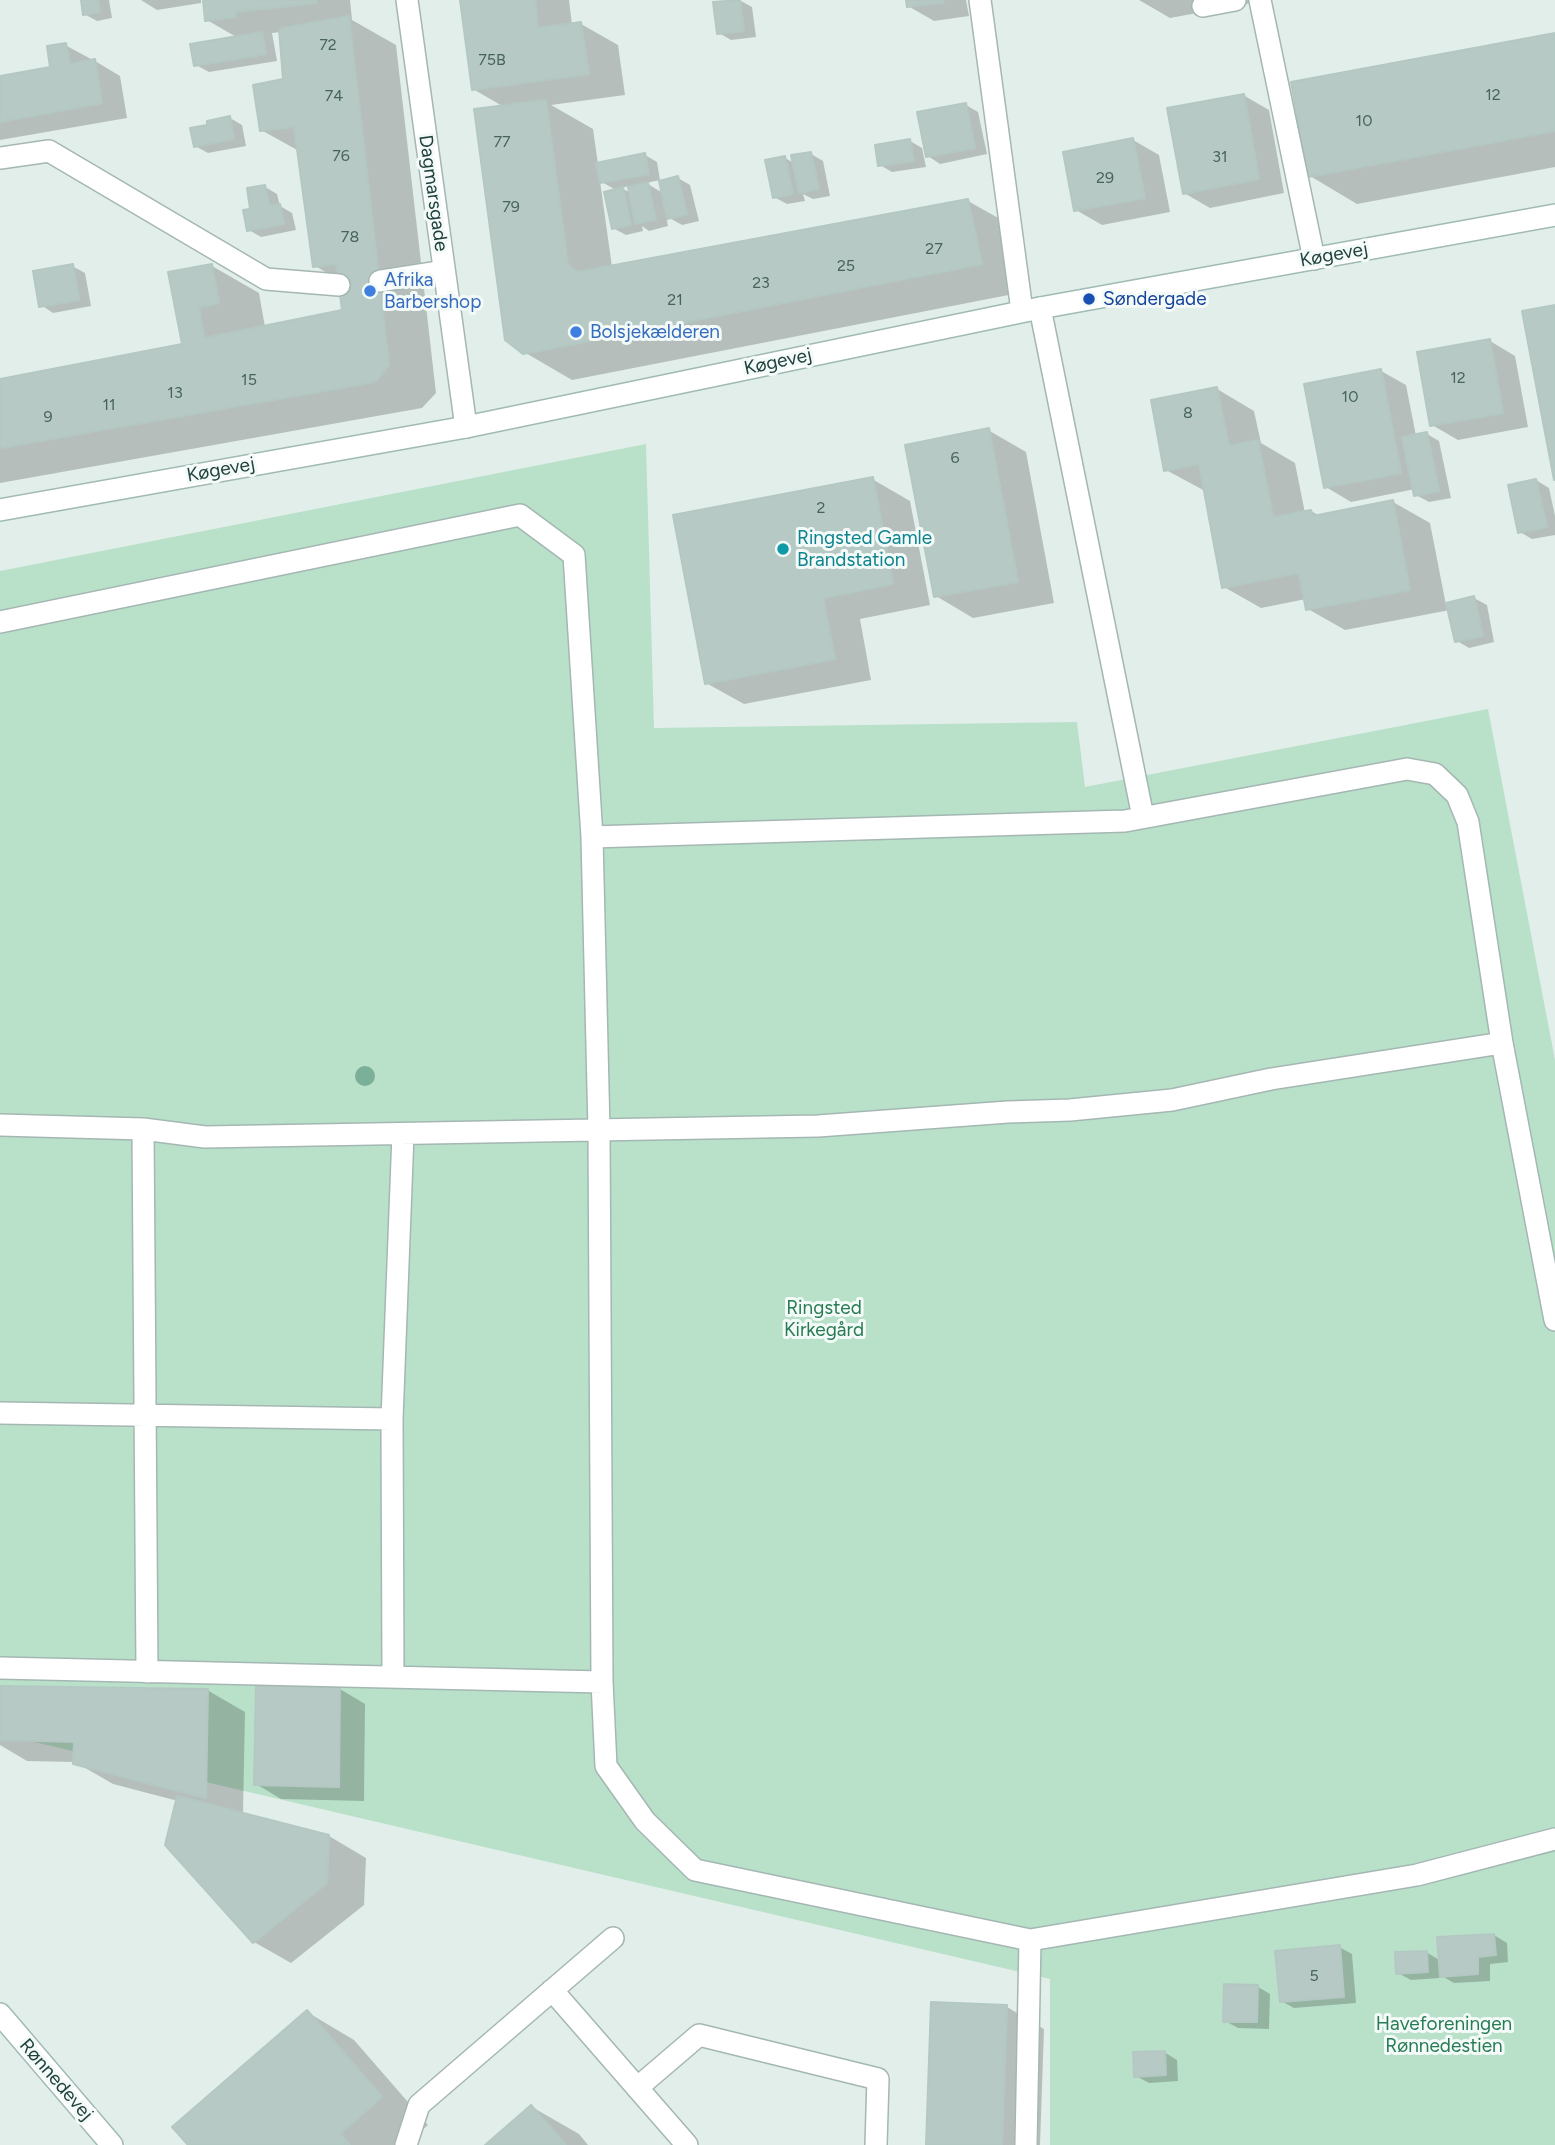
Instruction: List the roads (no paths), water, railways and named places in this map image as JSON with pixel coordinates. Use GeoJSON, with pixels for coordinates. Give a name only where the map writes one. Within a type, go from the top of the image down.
{"type":"FeatureCollection","features":[{"type":"Feature","properties":{"kind":"street","name":"Dagmarsgade"},"geometry":{"type":"LineString","coordinates":[[407,0],[466,427]]}},
{"type":"Feature","properties":{"kind":"street"},"geometry":{"type":"LineString","coordinates":[[980,0],[1031,309],[1143,817]]}},
{"type":"Feature","properties":{"kind":"street"},"geometry":{"type":"LineString","coordinates":[[1203,6],[1235,0]]}},
{"type":"Feature","properties":{"kind":"street"},"geometry":{"type":"LineString","coordinates":[[1259,0],[1314,259]]}},
{"type":"Feature","properties":{"kind":"street"},"geometry":{"type":"LineString","coordinates":[[0,158],[49,151],[266,279],[339,285]]}},
{"type":"Feature","properties":{"kind":"street","name":"Køgevej"},"geometry":{"type":"LineString","coordinates":[[0,510],[466,427],[1031,309],[1555,215]]}},
{"type":"Feature","properties":{"kind":"street"},"geometry":{"type":"LineString","coordinates":[[380,281],[444,271]]}},
{"type":"Feature","properties":{"kind":"street"},"geometry":{"type":"LineString","coordinates":[[0,622],[520,515],[574,555],[592,837],[599,1130],[602,1682],[606,1766],[645,1821],[695,1870],[1030,1940],[1417,1875],[1555,1839]]}},
{"type":"Feature","properties":{"kind":"street"},"geometry":{"type":"LineString","coordinates":[[592,837],[1125,821],[1407,769],[1435,775],[1457,795],[1468,822],[1502,1043],[1555,1320]]}},
{"type":"Feature","properties":{"kind":"street"},"geometry":{"type":"LineString","coordinates":[[0,1125],[143,1129],[205,1137],[818,1126],[1008,1112],[1070,1111],[1172,1100],[1271,1079],[1502,1043]]}},
{"type":"Feature","properties":{"kind":"street"},"geometry":{"type":"LineString","coordinates":[[143,1129],[147,1672]]}},
{"type":"Feature","properties":{"kind":"street"},"geometry":{"type":"LineString","coordinates":[[393,1677],[392,1419],[403,1134]]}},
{"type":"Feature","properties":{"kind":"street"},"geometry":{"type":"LineString","coordinates":[[0,1413],[392,1419]]}},
{"type":"Feature","properties":{"kind":"street"},"geometry":{"type":"LineString","coordinates":[[0,1668],[602,1682]]}},
{"type":"Feature","properties":{"kind":"street"},"geometry":{"type":"LineString","coordinates":[[406,2145],[419,2105],[613,1938]]}},
{"type":"Feature","properties":{"kind":"street"},"geometry":{"type":"LineString","coordinates":[[1027,2145],[1030,1940]]}},
{"type":"Feature","properties":{"kind":"street"},"geometry":{"type":"LineString","coordinates":[[552,1990],[687,2145]]}},
{"type":"Feature","properties":{"kind":"street","name":"Rønnedevej"},"geometry":{"type":"LineString","coordinates":[[0,2014],[112,2145]]}},
{"type":"Feature","properties":{"kind":"street"},"geometry":{"type":"LineString","coordinates":[[638,2088],[699,2035],[878,2079],[876,2145]]}},
{"type":"Feature","properties":{"kind":"place","name":"Afrika Barbershop"},"geometry":{"type":"Point","coordinates":[370,291]}},
{"type":"Feature","properties":{"kind":"place","name":"Søndergade"},"geometry":{"type":"Point","coordinates":[1089,299]}},
{"type":"Feature","properties":{"kind":"place","name":"Bolsjekælderen"},"geometry":{"type":"Point","coordinates":[576,332]}},
{"type":"Feature","properties":{"kind":"place","name":"Ringsted Gamle Brandstation"},"geometry":{"type":"Point","coordinates":[783,549]}},
{"type":"Feature","properties":{"kind":"park label","name":"Ringsted Kirkegård"},"geometry":{"type":"Point","coordinates":[824,1319]}},
{"type":"Feature","properties":{"kind":"park label","name":"Haveforeningen Rønnedestien"},"geometry":{"type":"Point","coordinates":[1444,2035]}}]}
